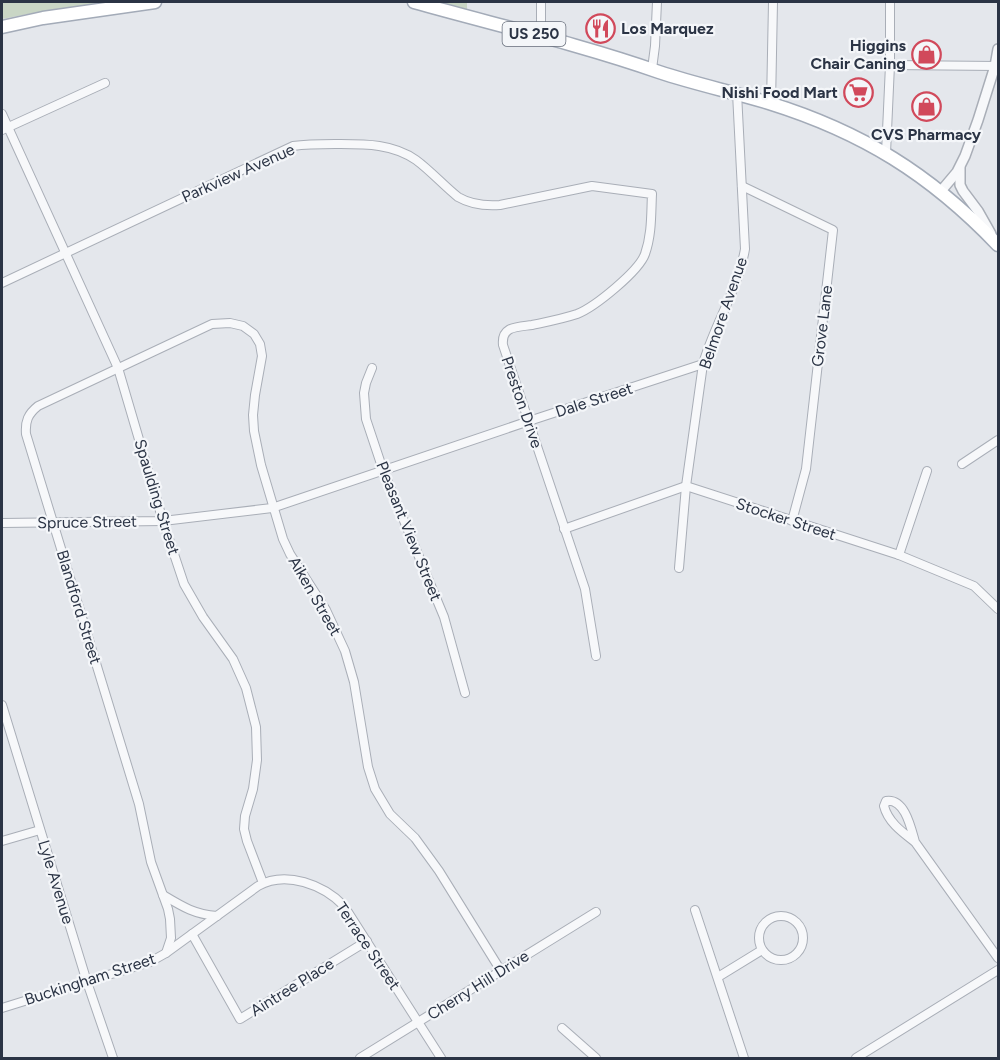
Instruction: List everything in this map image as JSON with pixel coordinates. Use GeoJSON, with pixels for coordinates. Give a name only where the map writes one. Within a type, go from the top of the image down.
{"type":"FeatureCollection","features":[{"type":"Feature","properties":{"kind":"main road"},"geometry":{"type":"LineString","coordinates":[[2,27],[43,18],[155,2]]}},
{"type":"Feature","properties":{"kind":"main road","name":"US 250"},"geometry":{"type":"LineString","coordinates":[[414,2],[737,93],[835,127],[886,153],[920,175],[972,217],[997,243]]}},
{"type":"Feature","properties":{"kind":"street"},"geometry":{"type":"LineString","coordinates":[[541,2],[541,36]]}},
{"type":"Feature","properties":{"kind":"street"},"geometry":{"type":"LineString","coordinates":[[652,69],[657,2]]}},
{"type":"Feature","properties":{"kind":"street"},"geometry":{"type":"LineString","coordinates":[[771,104],[773,2]]}},
{"type":"Feature","properties":{"kind":"street"},"geometry":{"type":"LineString","coordinates":[[886,153],[890,2]]}},
{"type":"Feature","properties":{"kind":"street"},"geometry":{"type":"LineString","coordinates":[[941,191],[960,168],[997,64],[999,49]]}},
{"type":"Feature","properties":{"kind":"street"},"geometry":{"type":"LineString","coordinates":[[890,65],[997,64]]}},
{"type":"Feature","properties":{"kind":"street"},"geometry":{"type":"LineString","coordinates":[[5,128],[105,83]]}},
{"type":"Feature","properties":{"kind":"street","name":"Belmore Avenue"},"geometry":{"type":"LineString","coordinates":[[679,568],[686,486],[703,364],[742,263],[745,240],[737,93]]}},
{"type":"Feature","properties":{"kind":"street","name":"Spaulding Street"},"geometry":{"type":"LineString","coordinates":[[2,114],[5,128],[118,368],[188,593],[233,659],[244,682],[256,727],[257,760],[255,782],[245,816],[244,829],[263,883]]}},
{"type":"Feature","properties":{"kind":"street","name":"Parkview Avenue"},"geometry":{"type":"LineString","coordinates":[[2,284],[294,146],[303,144],[359,144],[391,148],[415,159],[458,197],[484,205],[500,205],[592,186],[652,194]]}},
{"type":"Feature","properties":{"kind":"street"},"geometry":{"type":"LineString","coordinates":[[960,168],[960,185],[997,243]]}},
{"type":"Feature","properties":{"kind":"street","name":"Grove Lane"},"geometry":{"type":"LineString","coordinates":[[742,186],[833,230],[806,469],[792,521]]}},
{"type":"Feature","properties":{"kind":"street","name":"Preston Drive"},"geometry":{"type":"LineString","coordinates":[[596,656],[585,589],[503,345],[503,337],[510,329],[579,313],[632,274],[643,259],[648,244],[652,194]]}},
{"type":"Feature","properties":{"kind":"street","name":"Aiken Street"},"geometry":{"type":"LineString","coordinates":[[118,368],[212,324],[243,326],[252,332],[259,342],[262,355],[254,402],[254,431],[272,508],[287,548],[326,610],[345,651],[355,687],[368,767],[373,784],[390,814],[415,838],[433,863],[501,971]]}},
{"type":"Feature","properties":{"kind":"street","name":"Dale Street"},"geometry":{"type":"LineString","coordinates":[[382,470],[703,364]]}},
{"type":"Feature","properties":{"kind":"street","name":"Blandford Street"},"geometry":{"type":"LineString","coordinates":[[118,368],[32,411],[27,420],[26,434],[139,804],[151,862],[171,919],[171,938],[166,953]]}},
{"type":"Feature","properties":{"kind":"street","name":"Pleasant View Street"},"geometry":{"type":"LineString","coordinates":[[372,368],[366,383],[364,407],[366,419],[382,470],[444,617],[465,693]]}},
{"type":"Feature","properties":{"kind":"street"},"geometry":{"type":"LineString","coordinates":[[962,464],[999,440]]}},
{"type":"Feature","properties":{"kind":"street","name":"Spruce Street"},"geometry":{"type":"LineString","coordinates":[[2,523],[164,521],[272,508],[382,470]]}},
{"type":"Feature","properties":{"kind":"street"},"geometry":{"type":"LineString","coordinates":[[899,555],[927,471]]}},
{"type":"Feature","properties":{"kind":"street"},"geometry":{"type":"LineString","coordinates":[[564,529],[686,486]]}},
{"type":"Feature","properties":{"kind":"street","name":"Stocker Street"},"geometry":{"type":"LineString","coordinates":[[686,486],[899,555],[974,586],[999,609]]}},
{"type":"Feature","properties":{"kind":"street","name":"Lyle Avenue"},"geometry":{"type":"LineString","coordinates":[[2,705],[113,1059]]}},
{"type":"Feature","properties":{"kind":"street"},"geometry":{"type":"LineString","coordinates":[[915,842],[908,818],[898,804],[892,800],[886,801],[884,806],[886,813],[896,827],[915,842],[999,958]]}},
{"type":"Feature","properties":{"kind":"street"},"geometry":{"type":"LineString","coordinates":[[2,842],[40,830]]}},
{"type":"Feature","properties":{"kind":"street","name":"Terrace Street"},"geometry":{"type":"LineString","coordinates":[[263,883],[276,880],[312,885],[326,891],[339,901],[348,910],[441,1059]]}},
{"type":"Feature","properties":{"kind":"street","name":"Buckingham Street"},"geometry":{"type":"LineString","coordinates":[[2,1008],[150,962],[263,883]]}},
{"type":"Feature","properties":{"kind":"street"},"geometry":{"type":"LineString","coordinates":[[163,895],[191,911],[202,915],[217,916]]}},
{"type":"Feature","properties":{"kind":"street"},"geometry":{"type":"LineString","coordinates":[[695,910],[744,1059]]}},
{"type":"Feature","properties":{"kind":"street","name":"Cherry Hill Drive"},"geometry":{"type":"LineString","coordinates":[[360,1059],[596,912]]}},
{"type":"Feature","properties":{"kind":"street"},"geometry":{"type":"LineString","coordinates":[[784,916],[800,925],[803,941],[800,950],[792,957],[783,960],[776,959],[762,950],[759,940],[760,932],[769,919],[784,916]]}},
{"type":"Feature","properties":{"kind":"street","name":"Aintree Place"},"geometry":{"type":"LineString","coordinates":[[192,934],[240,1019],[367,941]]}},
{"type":"Feature","properties":{"kind":"street"},"geometry":{"type":"LineString","coordinates":[[718,978],[762,950]]}},
{"type":"Feature","properties":{"kind":"street"},"geometry":{"type":"LineString","coordinates":[[856,1059],[999,970]]}},
{"type":"Feature","properties":{"kind":"street"},"geometry":{"type":"LineString","coordinates":[[562,1028],[596,1059]]}},
{"type":"Feature","properties":{"kind":"green space"},"geometry":{"type":"Polygon","coordinates":[[[2,2],[115,2],[2,19],[2,2]]]}},
{"type":"Feature","properties":{"kind":"green space"},"geometry":{"type":"Polygon","coordinates":[[[430,2],[467,2],[467,12],[430,2]]]}},
{"type":"Feature","properties":{"kind":"place","name":"Los Marquez"},"geometry":{"type":"Point","coordinates":[600,28]}},
{"type":"Feature","properties":{"kind":"place","name":"Higgins Chair Caning"},"geometry":{"type":"Point","coordinates":[927,54]}},
{"type":"Feature","properties":{"kind":"place","name":"Nishi Food Mart"},"geometry":{"type":"Point","coordinates":[859,92]}},
{"type":"Feature","properties":{"kind":"place","name":"CVS Pharmacy"},"geometry":{"type":"Point","coordinates":[926,106]}}]}
